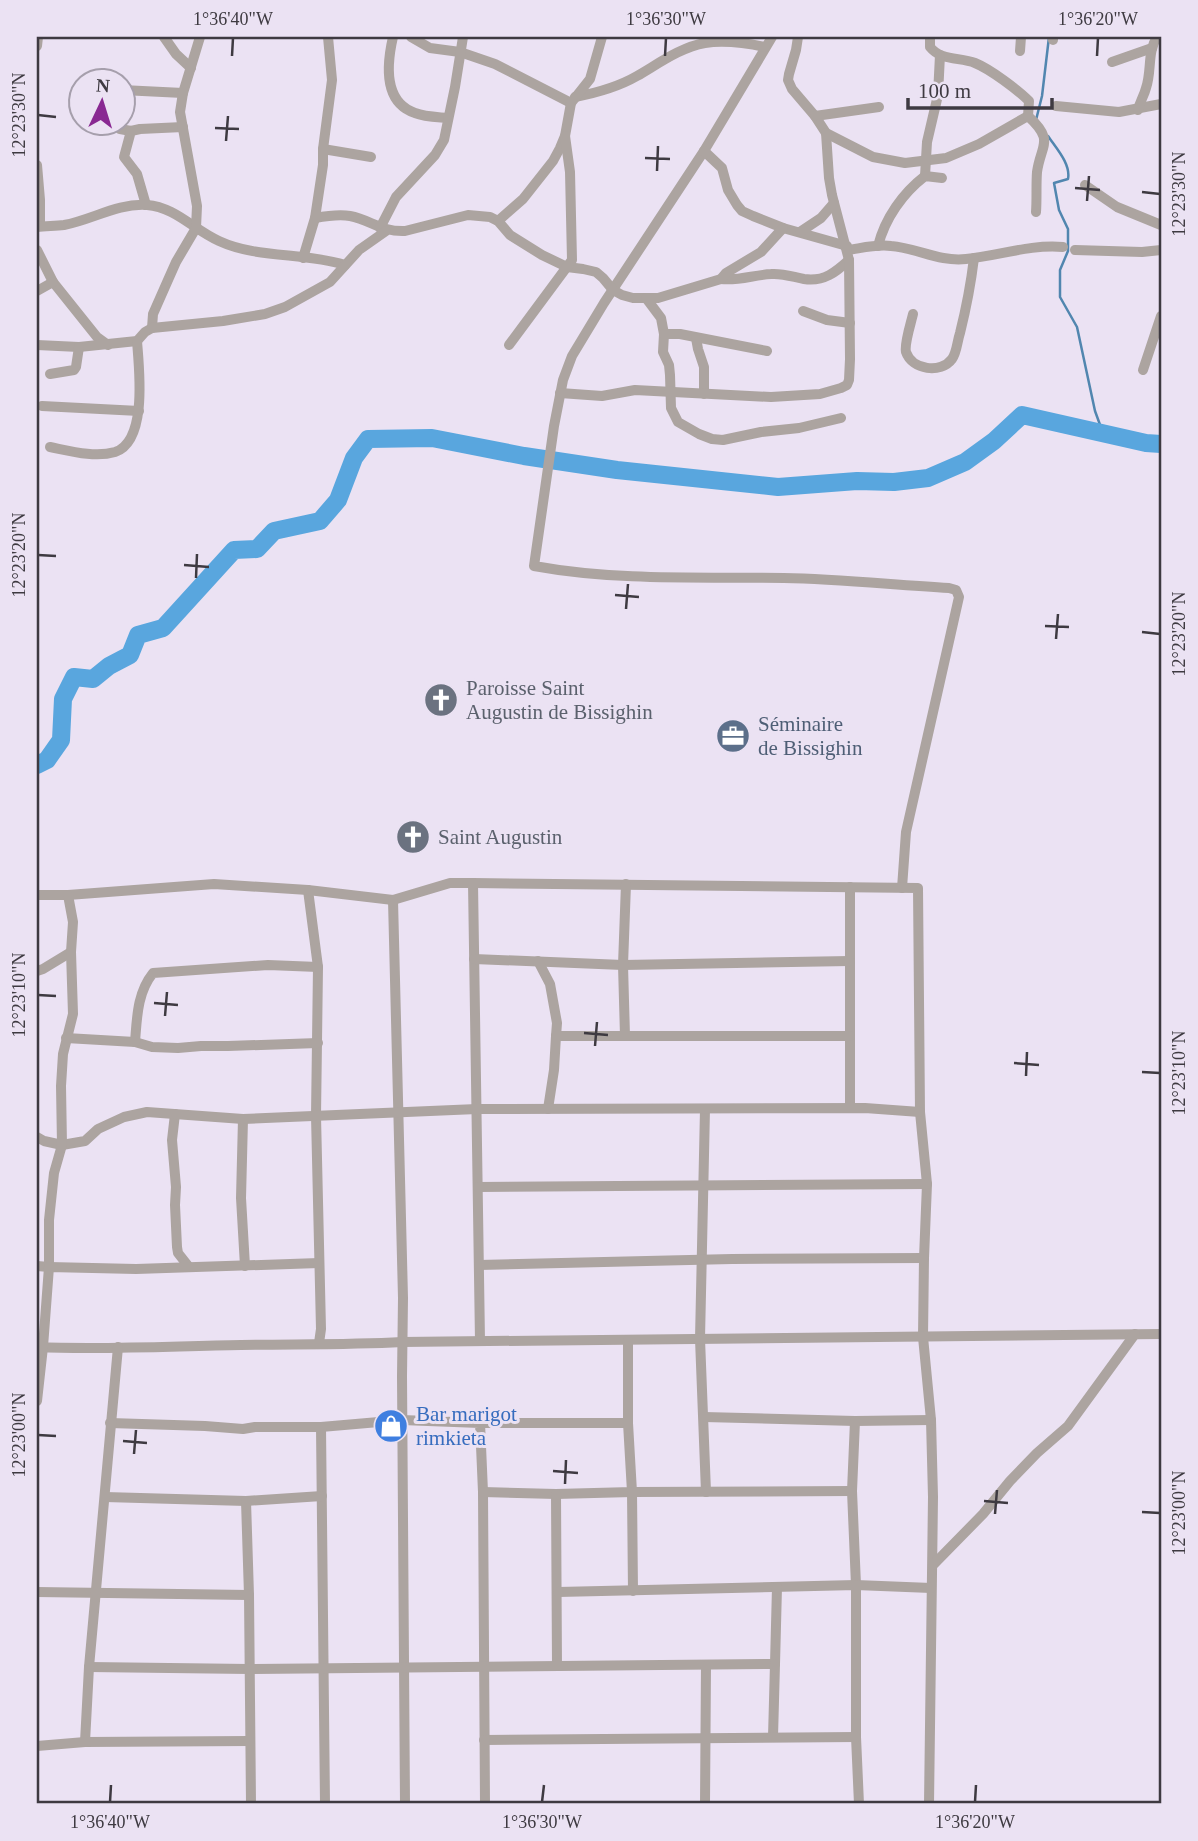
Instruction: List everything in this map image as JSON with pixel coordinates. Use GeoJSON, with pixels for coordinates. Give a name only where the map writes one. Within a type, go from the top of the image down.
{"type":"FeatureCollection","features":[{"type":"Feature","properties":{"kind":"street"},"geometry":{"type":"LineString","coordinates":[[37,46],[38,37]]}},
{"type":"Feature","properties":{"kind":"street"},"geometry":{"type":"LineString","coordinates":[[164,37],[176,54],[191,68]]}},
{"type":"Feature","properties":{"kind":"street"},"geometry":{"type":"LineString","coordinates":[[152,328],[153,314],[176,262],[196,228],[197,206],[180,111],[200,37]]}},
{"type":"Feature","properties":{"kind":"street"},"geometry":{"type":"LineString","coordinates":[[303,258],[315,218],[323,165],[332,80],[328,37]]}},
{"type":"Feature","properties":{"kind":"street"},"geometry":{"type":"LineString","coordinates":[[393,37],[388,70],[393,94],[403,106],[415,113],[448,118]]}},
{"type":"Feature","properties":{"kind":"street"},"geometry":{"type":"LineString","coordinates":[[411,37],[429,48],[460,52],[503,68],[573,100],[627,81],[703,40],[765,47]]}},
{"type":"Feature","properties":{"kind":"street"},"geometry":{"type":"LineString","coordinates":[[37,345],[108,345],[137,341],[152,328],[265,314],[285,307],[330,282],[359,250],[383,229],[396,197],[440,148],[455,87],[463,37]]}},
{"type":"Feature","properties":{"kind":"street"},"geometry":{"type":"LineString","coordinates":[[498,221],[511,211],[553,161],[565,136],[573,100],[590,79],[602,37]]}},
{"type":"Feature","properties":{"kind":"street"},"geometry":{"type":"LineString","coordinates":[[772,37],[704,150],[572,356],[560,393],[534,566],[564,572],[638,577],[787,578],[957,590],[959,597],[906,832],[902,888]]}},
{"type":"Feature","properties":{"kind":"street"},"geometry":{"type":"LineString","coordinates":[[560,393],[602,396],[627,391],[671,391],[771,397],[820,394],[844,387],[849,380],[848,252],[829,178],[826,133],[788,80],[798,37]]}},
{"type":"Feature","properties":{"kind":"street"},"geometry":{"type":"LineString","coordinates":[[930,37],[930,47],[940,55],[982,66],[1012,87],[1029,101],[1028,116]]}},
{"type":"Feature","properties":{"kind":"street"},"geometry":{"type":"LineString","coordinates":[[1020,51],[1021,37]]}},
{"type":"Feature","properties":{"kind":"street"},"geometry":{"type":"LineString","coordinates":[[1138,110],[1147,87],[1152,48],[1157,37]]}},
{"type":"Feature","properties":{"kind":"street"},"geometry":{"type":"LineString","coordinates":[[1112,62],[1152,48]]}},
{"type":"Feature","properties":{"kind":"street"},"geometry":{"type":"LineString","coordinates":[[878,246],[888,219],[911,188],[925,176],[927,142],[938,94],[940,55]]}},
{"type":"Feature","properties":{"kind":"street"},"geometry":{"type":"LineString","coordinates":[[136,91],[183,93]]}},
{"type":"Feature","properties":{"kind":"street"},"geometry":{"type":"LineString","coordinates":[[1056,106],[1105,112],[1138,110],[1161,104]]}},
{"type":"Feature","properties":{"kind":"street"},"geometry":{"type":"LineString","coordinates":[[815,116],[879,107]]}},
{"type":"Feature","properties":{"kind":"street"},"geometry":{"type":"LineString","coordinates":[[826,133],[873,157],[905,163],[946,158],[979,144],[1028,116]]}},
{"type":"Feature","properties":{"kind":"street"},"geometry":{"type":"LineString","coordinates":[[1028,116],[1038,125],[1045,140],[1038,163],[1036,212]]}},
{"type":"Feature","properties":{"kind":"street"},"geometry":{"type":"LineString","coordinates":[[136,129],[183,127]]}},
{"type":"Feature","properties":{"kind":"street"},"geometry":{"type":"LineString","coordinates":[[130,136],[124,157],[137,174],[146,205]]}},
{"type":"Feature","properties":{"kind":"street"},"geometry":{"type":"LineString","coordinates":[[509,345],[572,260],[570,172],[565,136]]}},
{"type":"Feature","properties":{"kind":"street"},"geometry":{"type":"LineString","coordinates":[[323,149],[371,157]]}},
{"type":"Feature","properties":{"kind":"street"},"geometry":{"type":"LineString","coordinates":[[704,150],[722,168],[732,198],[742,211],[848,252],[878,246],[908,249],[939,258],[966,259],[1048,246],[1063,247]]}},
{"type":"Feature","properties":{"kind":"street"},"geometry":{"type":"LineString","coordinates":[[37,165],[40,200],[38,226],[64,225],[119,207],[146,205],[176,214],[220,242],[260,252],[345,265]]}},
{"type":"Feature","properties":{"kind":"street"},"geometry":{"type":"LineString","coordinates":[[925,176],[942,178]]}},
{"type":"Feature","properties":{"kind":"street"},"geometry":{"type":"LineString","coordinates":[[1085,185],[1117,206],[1161,225]]}},
{"type":"Feature","properties":{"kind":"street"},"geometry":{"type":"LineString","coordinates":[[800,232],[821,218],[834,203]]}},
{"type":"Feature","properties":{"kind":"street"},"geometry":{"type":"LineString","coordinates":[[315,218],[349,216],[383,229],[405,232],[468,215],[490,217],[520,242],[566,267],[596,272],[612,290],[634,298],[646,299],[658,298],[721,279],[733,281],[771,274],[825,278],[833,273],[848,252]]}},
{"type":"Feature","properties":{"kind":"street"},"geometry":{"type":"LineString","coordinates":[[721,279],[726,273],[761,252],[783,228]]}},
{"type":"Feature","properties":{"kind":"street"},"geometry":{"type":"LineString","coordinates":[[37,250],[53,282],[97,337],[108,345]]}},
{"type":"Feature","properties":{"kind":"street"},"geometry":{"type":"LineString","coordinates":[[1075,250],[1161,250]]}},
{"type":"Feature","properties":{"kind":"street"},"geometry":{"type":"LineString","coordinates":[[913,314],[906,345],[907,354],[923,367],[944,366],[953,357],[965,317],[974,258]]}},
{"type":"Feature","properties":{"kind":"street"},"geometry":{"type":"LineString","coordinates":[[37,291],[53,282]]}},
{"type":"Feature","properties":{"kind":"street"},"geometry":{"type":"LineString","coordinates":[[646,299],[661,318],[663,352],[669,365],[671,408],[678,422],[699,434],[723,440],[799,428],[841,418]]}},
{"type":"Feature","properties":{"kind":"street"},"geometry":{"type":"LineString","coordinates":[[803,311],[827,320],[850,323]]}},
{"type":"Feature","properties":{"kind":"street"},"geometry":{"type":"LineString","coordinates":[[1143,370],[1161,316]]}},
{"type":"Feature","properties":{"kind":"street"},"geometry":{"type":"LineString","coordinates":[[664,334],[680,334],[767,351]]}},
{"type":"Feature","properties":{"kind":"street"},"geometry":{"type":"LineString","coordinates":[[696,338],[704,370],[704,394]]}},
{"type":"Feature","properties":{"kind":"street"},"geometry":{"type":"LineString","coordinates":[[50,447],[99,454],[115,452],[128,441],[139,411],[137,341]]}},
{"type":"Feature","properties":{"kind":"street"},"geometry":{"type":"LineString","coordinates":[[50,374],[74,370],[79,347]]}},
{"type":"Feature","properties":{"kind":"street"},"geometry":{"type":"LineString","coordinates":[[42,406],[139,411]]}},
{"type":"Feature","properties":{"kind":"street"},"geometry":{"type":"LineString","coordinates":[[37,895],[214,884],[308,890],[393,900],[450,883],[918,888],[920,1112],[927,1184],[923,1337],[930,1420],[933,1565],[929,1804]]}},
{"type":"Feature","properties":{"kind":"street"},"geometry":{"type":"LineString","coordinates":[[473,883],[480,1341]]}},
{"type":"Feature","properties":{"kind":"street"},"geometry":{"type":"LineString","coordinates":[[625,1036],[622,965],[626,884]]}},
{"type":"Feature","properties":{"kind":"street"},"geometry":{"type":"LineString","coordinates":[[850,887],[850,1108]]}},
{"type":"Feature","properties":{"kind":"street"},"geometry":{"type":"LineString","coordinates":[[308,890],[318,967],[316,1116],[321,1329],[319,1343]]}},
{"type":"Feature","properties":{"kind":"street"},"geometry":{"type":"LineString","coordinates":[[37,1401],[49,1267],[50,1208],[54,1173],[62,1145],[63,1054],[73,1014],[73,922],[68,895]]}},
{"type":"Feature","properties":{"kind":"street"},"geometry":{"type":"LineString","coordinates":[[393,900],[403,1272],[405,1804]]}},
{"type":"Feature","properties":{"kind":"street"},"geometry":{"type":"LineString","coordinates":[[37,971],[71,952]]}},
{"type":"Feature","properties":{"kind":"street"},"geometry":{"type":"LineString","coordinates":[[474,959],[622,965],[850,961]]}},
{"type":"Feature","properties":{"kind":"street"},"geometry":{"type":"LineString","coordinates":[[538,961],[550,984],[556,1023],[554,1070],[548,1109]]}},
{"type":"Feature","properties":{"kind":"street"},"geometry":{"type":"LineString","coordinates":[[135,1042],[139,1002],[146,981],[153,973],[268,965],[318,967]]}},
{"type":"Feature","properties":{"kind":"street"},"geometry":{"type":"LineString","coordinates":[[556,1036],[850,1037]]}},
{"type":"Feature","properties":{"kind":"street"},"geometry":{"type":"LineString","coordinates":[[66,1038],[135,1042],[152,1047],[178,1048],[318,1043]]}},
{"type":"Feature","properties":{"kind":"street"},"geometry":{"type":"LineString","coordinates":[[37,1137],[62,1145],[85,1141],[98,1129],[124,1117],[147,1112],[243,1119],[477,1109],[850,1108],[920,1112]]}},
{"type":"Feature","properties":{"kind":"street"},"geometry":{"type":"LineString","coordinates":[[705,1109],[700,1339],[706,1492]]}},
{"type":"Feature","properties":{"kind":"street"},"geometry":{"type":"LineString","coordinates":[[175,1114],[172,1140],[177,1247],[178,1253],[189,1267]]}},
{"type":"Feature","properties":{"kind":"street"},"geometry":{"type":"LineString","coordinates":[[243,1119],[241,1198],[245,1266]]}},
{"type":"Feature","properties":{"kind":"street"},"geometry":{"type":"LineString","coordinates":[[478,1187],[927,1184]]}},
{"type":"Feature","properties":{"kind":"street"},"geometry":{"type":"LineString","coordinates":[[479,1265],[923,1258]]}},
{"type":"Feature","properties":{"kind":"street"},"geometry":{"type":"LineString","coordinates":[[37,1266],[136,1269],[319,1264]]}},
{"type":"Feature","properties":{"kind":"street"},"geometry":{"type":"LineString","coordinates":[[933,1565],[1037,1453],[1068,1426],[1135,1334]]}},
{"type":"Feature","properties":{"kind":"street"},"geometry":{"type":"LineString","coordinates":[[40,1347],[1161,1334]]}},
{"type":"Feature","properties":{"kind":"street"},"geometry":{"type":"LineString","coordinates":[[628,1340],[633,1591]]}},
{"type":"Feature","properties":{"kind":"street"},"geometry":{"type":"LineString","coordinates":[[85,1742],[89,1667],[118,1347]]}},
{"type":"Feature","properties":{"kind":"street"},"geometry":{"type":"LineString","coordinates":[[704,1417],[855,1422],[930,1420]]}},
{"type":"Feature","properties":{"kind":"street"},"geometry":{"type":"LineString","coordinates":[[110,1423],[243,1429],[321,1427],[402,1420],[628,1423]]}},
{"type":"Feature","properties":{"kind":"street"},"geometry":{"type":"LineString","coordinates":[[855,1422],[852,1491],[859,1804]]}},
{"type":"Feature","properties":{"kind":"street"},"geometry":{"type":"LineString","coordinates":[[480,1423],[485,1804]]}},
{"type":"Feature","properties":{"kind":"street"},"geometry":{"type":"LineString","coordinates":[[321,1427],[325,1804]]}},
{"type":"Feature","properties":{"kind":"street"},"geometry":{"type":"LineString","coordinates":[[483,1492],[556,1494],[852,1491]]}},
{"type":"Feature","properties":{"kind":"street"},"geometry":{"type":"LineString","coordinates":[[556,1494],[557,1666]]}},
{"type":"Feature","properties":{"kind":"street"},"geometry":{"type":"LineString","coordinates":[[105,1497],[246,1500],[321,1496]]}},
{"type":"Feature","properties":{"kind":"street"},"geometry":{"type":"LineString","coordinates":[[246,1500],[251,1804]]}},
{"type":"Feature","properties":{"kind":"street"},"geometry":{"type":"LineString","coordinates":[[558,1592],[856,1585],[931,1587]]}},
{"type":"Feature","properties":{"kind":"street"},"geometry":{"type":"LineString","coordinates":[[773,1737],[777,1587]]}},
{"type":"Feature","properties":{"kind":"street"},"geometry":{"type":"LineString","coordinates":[[37,1592],[249,1595]]}},
{"type":"Feature","properties":{"kind":"street"},"geometry":{"type":"LineString","coordinates":[[89,1667],[250,1669],[775,1664]]}},
{"type":"Feature","properties":{"kind":"street"},"geometry":{"type":"LineString","coordinates":[[705,1804],[706,1666]]}},
{"type":"Feature","properties":{"kind":"street"},"geometry":{"type":"LineString","coordinates":[[484,1740],[856,1737]]}},
{"type":"Feature","properties":{"kind":"street"},"geometry":{"type":"LineString","coordinates":[[37,1746],[85,1742],[250,1741]]}},
{"type":"Feature","properties":{"kind":"waterway"},"geometry":{"type":"LineString","coordinates":[[1036,120],[1042,96],[1049,37]]}},
{"type":"Feature","properties":{"kind":"waterway"},"geometry":{"type":"LineString","coordinates":[[1048,136],[1062,156],[1068,173],[1068,179],[1054,183],[1059,210],[1068,229],[1068,251],[1060,270],[1060,297],[1077,327],[1095,411],[1103,433]]}},
{"type":"Feature","properties":{"kind":"waterway"},"geometry":{"type":"LineString","coordinates":[[37,765],[47,760],[61,740],[63,699],[74,677],[93,679],[109,666],[130,655],[138,635],[163,628],[234,550],[257,549],[274,531],[320,521],[338,500],[354,458],[368,439],[432,438],[617,470],[778,487],[928,478],[965,462],[994,441],[1022,415],[1161,444]]}},
{"type":"Feature","properties":{"kind":"place","name":"Paroisse Saint Augustin de Bissighin"},"geometry":{"type":"Point","coordinates":[441,700]}},
{"type":"Feature","properties":{"kind":"place","name":"Séminaire de Bissighin"},"geometry":{"type":"Point","coordinates":[733,736]}},
{"type":"Feature","properties":{"kind":"place","name":"Saint Augustin"},"geometry":{"type":"Point","coordinates":[413,837]}},
{"type":"Feature","properties":{"kind":"place","name":"Bar marigot rimkieta"},"geometry":{"type":"Point","coordinates":[391,1426]}}]}
